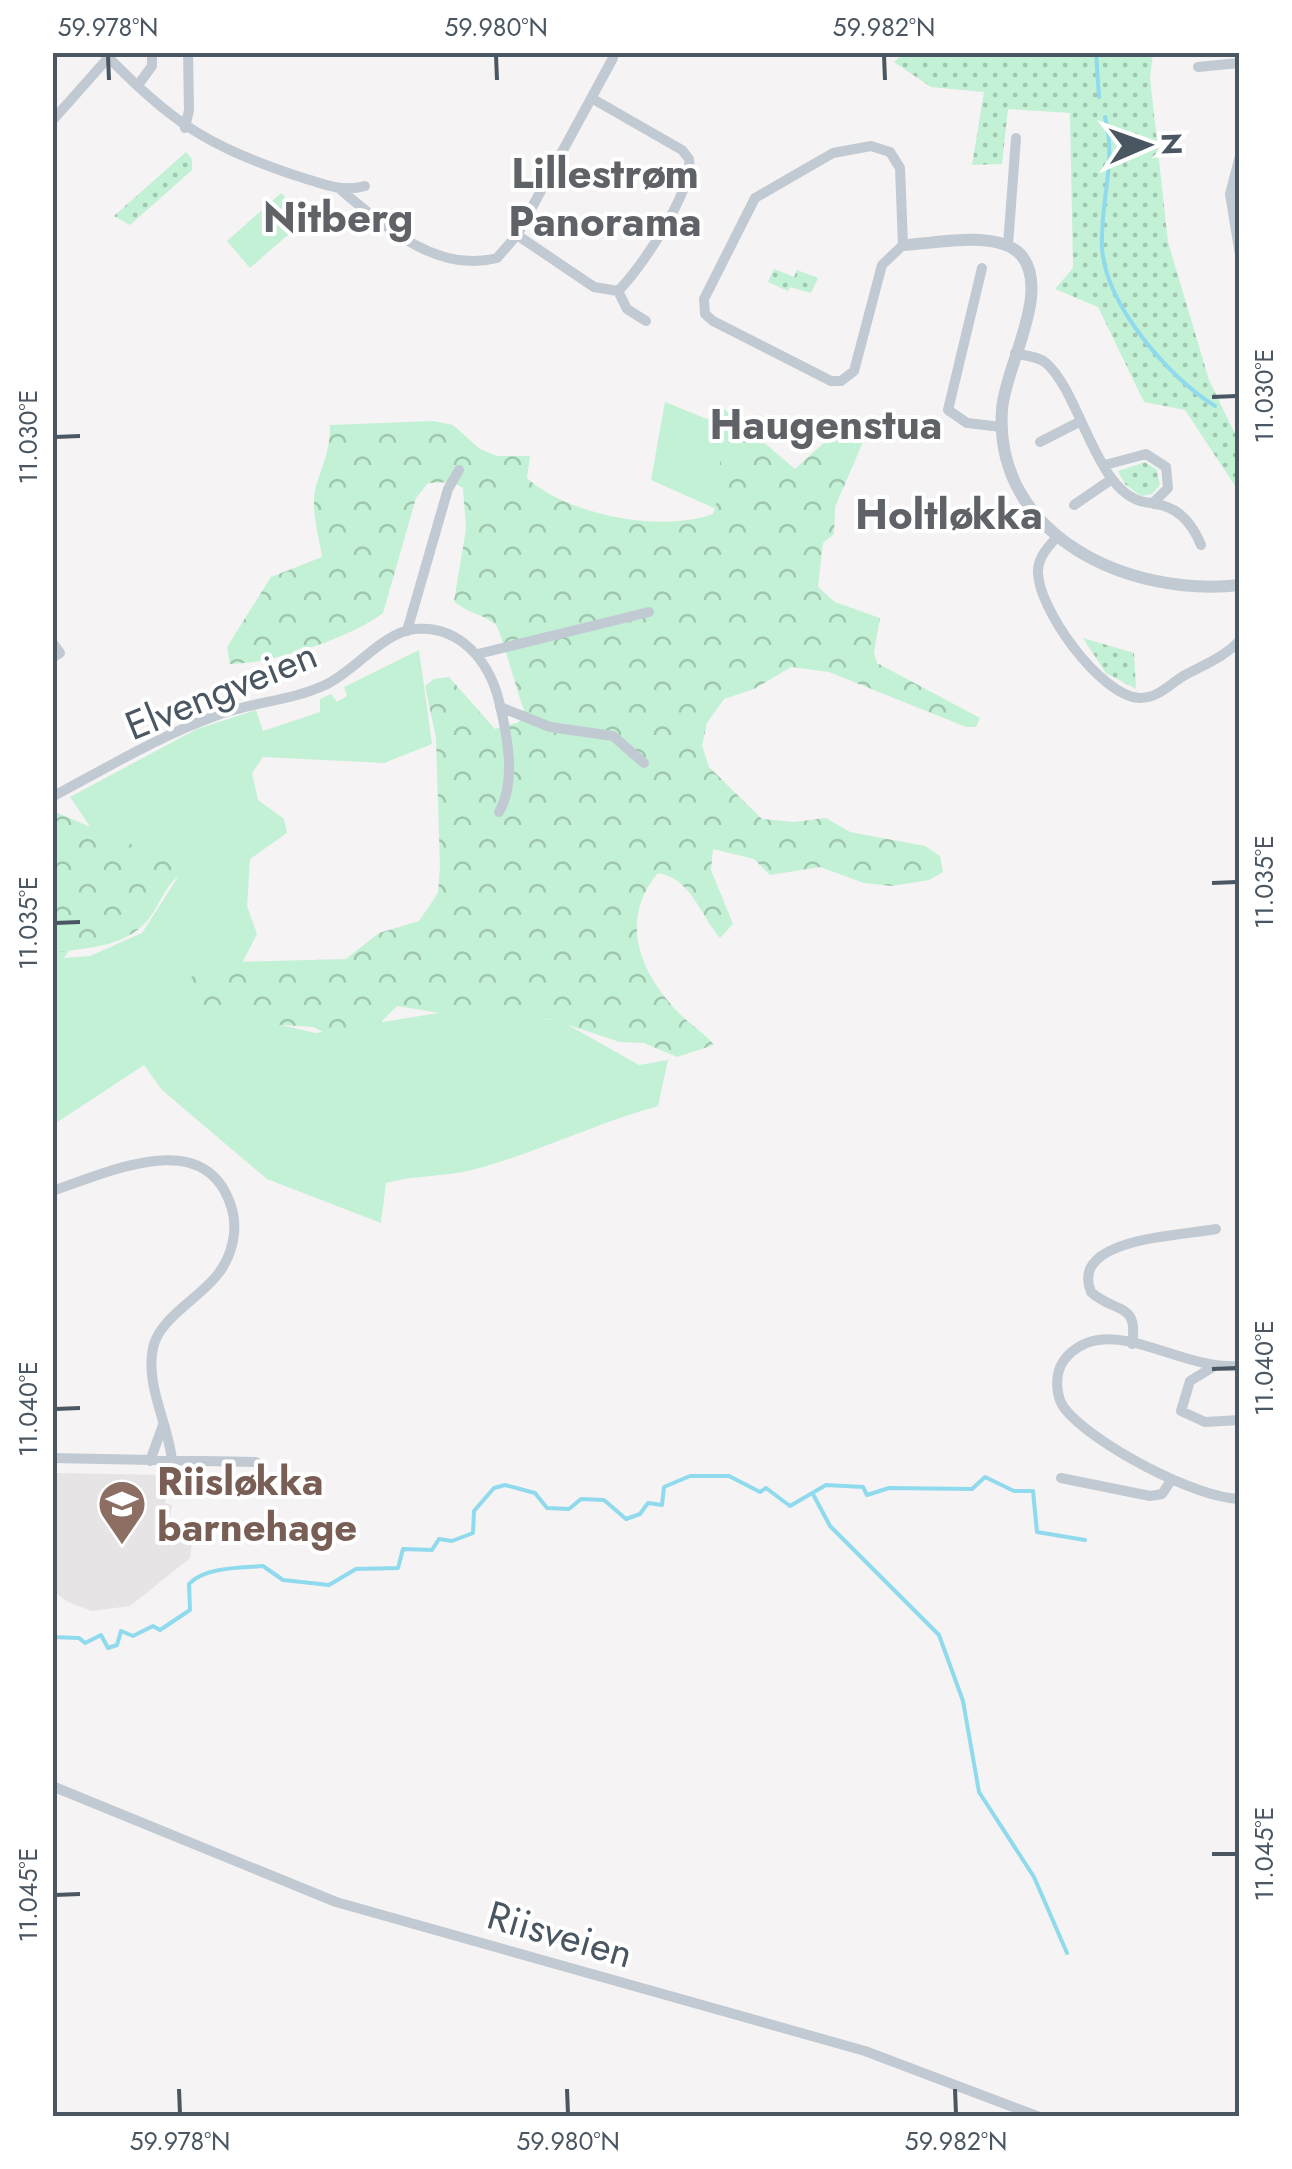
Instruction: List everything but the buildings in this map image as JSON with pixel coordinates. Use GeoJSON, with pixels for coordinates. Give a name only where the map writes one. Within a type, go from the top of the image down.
{"type":"FeatureCollection","features":[{"type":"Feature","properties":{"kind":"street"},"geometry":{"type":"LineString","coordinates":[[138,85],[152,66],[152,52]]}},
{"type":"Feature","properties":{"kind":"street"},"geometry":{"type":"LineString","coordinates":[[184,128],[190,110],[188,52]]}},
{"type":"Feature","properties":{"kind":"street"},"geometry":{"type":"LineString","coordinates":[[1198,67],[1239,63],[1237,52]]}},
{"type":"Feature","properties":{"kind":"street"},"geometry":{"type":"LineString","coordinates":[[52,121],[105,55],[184,128],[240,157],[341,190],[387,228],[465,264],[498,258],[517,235],[613,58]]}},
{"type":"Feature","properties":{"kind":"street"},"geometry":{"type":"LineString","coordinates":[[593,99],[682,150],[690,168],[688,181],[633,276],[618,291]]}},
{"type":"Feature","properties":{"kind":"street"},"geometry":{"type":"LineString","coordinates":[[1008,245],[1016,138]]}},
{"type":"Feature","properties":{"kind":"street"},"geometry":{"type":"LineString","coordinates":[[902,245],[896,159],[871,146],[833,153],[748,206],[707,288],[706,314],[822,379],[841,381],[858,362],[882,265],[902,245],[1008,245],[1026,261],[1034,284],[1004,397],[1002,427],[1016,482],[1027,504],[1056,536],[1100,564],[1156,582],[1240,586]]}},
{"type":"Feature","properties":{"kind":"street"},"geometry":{"type":"LineString","coordinates":[[1240,156],[1230,194],[1240,255]]}},
{"type":"Feature","properties":{"kind":"street"},"geometry":{"type":"LineString","coordinates":[[341,190],[365,186]]}},
{"type":"Feature","properties":{"kind":"street"},"geometry":{"type":"LineString","coordinates":[[517,235],[594,287],[618,291]]}},
{"type":"Feature","properties":{"kind":"street"},"geometry":{"type":"LineString","coordinates":[[982,268],[948,410],[966,424],[1002,427]]}},
{"type":"Feature","properties":{"kind":"street"},"geometry":{"type":"LineString","coordinates":[[618,291],[627,309],[646,321]]}},
{"type":"Feature","properties":{"kind":"street"},"geometry":{"type":"LineString","coordinates":[[1015,354],[1046,363],[1112,479],[1135,502],[1167,506],[1186,519],[1201,545]]}},
{"type":"Feature","properties":{"kind":"street"},"geometry":{"type":"LineString","coordinates":[[1040,442],[1081,421]]}},
{"type":"Feature","properties":{"kind":"street"},"geometry":{"type":"LineString","coordinates":[[1106,465],[1137,454],[1161,461],[1169,475],[1168,488],[1153,504]]}},
{"type":"Feature","properties":{"kind":"street"},"geometry":{"type":"LineString","coordinates":[[459,470],[448,489],[407,631],[450,636],[478,654],[500,707],[508,759],[504,803],[499,812]]}},
{"type":"Feature","properties":{"kind":"street"},"geometry":{"type":"LineString","coordinates":[[1074,505],[1112,479]]}},
{"type":"Feature","properties":{"kind":"street"},"geometry":{"type":"LineString","coordinates":[[1056,536],[1040,560],[1042,588],[1082,658],[1112,690],[1136,698],[1150,697],[1220,657],[1240,640]]}},
{"type":"Feature","properties":{"kind":"street"},"geometry":{"type":"LineString","coordinates":[[478,654],[649,612]]}},
{"type":"Feature","properties":{"kind":"street","name":"Elvengveien"},"geometry":{"type":"LineString","coordinates":[[52,797],[200,722],[331,682],[407,631]]}},
{"type":"Feature","properties":{"kind":"street"},"geometry":{"type":"LineString","coordinates":[[52,642],[60,652],[52,658]]}},
{"type":"Feature","properties":{"kind":"street"},"geometry":{"type":"LineString","coordinates":[[500,707],[550,727],[613,736],[644,763]]}},
{"type":"Feature","properties":{"kind":"street"},"geometry":{"type":"LineString","coordinates":[[52,1191],[160,1159],[178,1159],[208,1170],[224,1189],[234,1224],[231,1251],[218,1274],[168,1323],[153,1348],[152,1369],[172,1461]]}},
{"type":"Feature","properties":{"kind":"street"},"geometry":{"type":"LineString","coordinates":[[1132,1344],[1134,1321],[1127,1310],[1091,1292],[1086,1278],[1088,1266],[1098,1253],[1115,1248],[1216,1229]]}},
{"type":"Feature","properties":{"kind":"street"},"geometry":{"type":"LineString","coordinates":[[1240,1366],[1213,1367],[1100,1339],[1070,1353],[1061,1366],[1058,1394],[1063,1407],[1082,1426],[1172,1479],[1224,1498],[1240,1499]]}},
{"type":"Feature","properties":{"kind":"street"},"geometry":{"type":"LineString","coordinates":[[1213,1367],[1190,1380],[1182,1411],[1205,1422],[1240,1420]]}},
{"type":"Feature","properties":{"kind":"street"},"geometry":{"type":"LineString","coordinates":[[150,1461],[163,1424]]}},
{"type":"Feature","properties":{"kind":"street"},"geometry":{"type":"LineString","coordinates":[[52,1458],[256,1462]]}},
{"type":"Feature","properties":{"kind":"street"},"geometry":{"type":"LineString","coordinates":[[1061,1478],[1150,1496],[1162,1494],[1172,1479]]}},
{"type":"Feature","properties":{"kind":"street","name":"Riisveien"},"geometry":{"type":"LineString","coordinates":[[52,1786],[336,1902],[879,2055],[1036,2116]]}},
{"type":"Feature","properties":{"kind":"shaded area","name":"Riisløkka barnehage"},"geometry":{"type":"Polygon","coordinates":[[[52,1473],[170,1475],[165,1503],[172,1505],[167,1537],[192,1542],[190,1558],[130,1606],[92,1611],[68,1602],[53,1591],[52,1473]]]}},
{"type":"Feature","properties":{"kind":"green space"},"geometry":{"type":"Polygon","coordinates":[[[904,53],[1153,53],[1150,78],[1168,242],[1209,380],[1239,442],[1239,492],[1185,410],[1144,402],[1098,307],[1055,289],[1073,268],[1070,113],[1008,109],[1002,164],[972,165],[984,92],[931,87],[894,62],[904,53]]]}},
{"type":"Feature","properties":{"kind":"green space"},"geometry":{"type":"Polygon","coordinates":[[[186,152],[192,159],[192,170],[130,225],[114,216],[186,152]]]}},
{"type":"Feature","properties":{"kind":"green space"},"geometry":{"type":"Polygon","coordinates":[[[281,193],[306,219],[250,268],[227,241],[281,193]]]}},
{"type":"Feature","properties":{"kind":"green space"},"geometry":{"type":"Polygon","coordinates":[[[774,269],[794,277],[797,270],[818,278],[811,293],[790,287],[788,291],[768,282],[774,269]]]}},
{"type":"Feature","properties":{"kind":"green space"},"geometry":{"type":"Polygon","coordinates":[[[665,402],[734,430],[723,512],[651,480],[665,402]]]}},
{"type":"Feature","properties":{"kind":"green space"},"geometry":{"type":"Polygon","coordinates":[[[723,408],[795,469],[828,439],[848,429],[863,442],[835,507],[834,534],[823,543],[818,587],[835,602],[880,618],[874,652],[877,663],[980,718],[976,727],[966,727],[829,672],[791,667],[754,689],[724,699],[707,723],[702,745],[709,767],[762,819],[794,822],[826,818],[850,832],[925,846],[940,856],[943,872],[929,880],[892,886],[864,883],[820,867],[770,875],[754,859],[713,849],[711,870],[733,924],[720,938],[687,890],[658,873],[639,909],[639,946],[665,997],[714,1045],[677,1057],[644,1043],[620,1042],[550,1019],[458,1016],[397,1006],[369,1034],[350,1045],[313,1027],[266,1024],[188,1004],[178,997],[178,986],[202,970],[230,962],[346,959],[379,933],[419,921],[438,893],[440,867],[436,738],[425,686],[434,679],[449,677],[495,729],[519,722],[524,710],[496,625],[454,601],[466,529],[463,488],[452,482],[428,483],[416,498],[383,613],[351,632],[310,648],[267,660],[230,664],[227,647],[271,577],[322,557],[314,495],[330,425],[433,421],[453,425],[480,449],[497,456],[530,456],[527,478],[566,502],[616,517],[668,522],[713,514],[718,498],[723,408]]]}},
{"type":"Feature","properties":{"kind":"green space"},"geometry":{"type":"Polygon","coordinates":[[[1145,462],[1157,470],[1160,485],[1152,494],[1141,496],[1125,484],[1118,471],[1145,462]]]}},
{"type":"Feature","properties":{"kind":"green space"},"geometry":{"type":"Polygon","coordinates":[[[1083,638],[1134,653],[1136,689],[1106,673],[1083,638]]]}},
{"type":"Feature","properties":{"kind":"green space"},"geometry":{"type":"Polygon","coordinates":[[[419,650],[432,744],[384,763],[263,757],[252,773],[258,800],[284,819],[287,833],[250,859],[247,906],[257,934],[218,1010],[315,1033],[463,1009],[561,1021],[639,1065],[668,1060],[658,1106],[472,1170],[386,1183],[381,1223],[267,1179],[162,1090],[144,1065],[53,1125],[53,926],[82,931],[64,958],[90,956],[142,933],[178,877],[98,838],[70,797],[197,729],[256,710],[263,731],[320,712],[320,699],[331,694],[337,702],[347,696],[344,687],[419,650]]]}},
{"type":"Feature","properties":{"kind":"green space"},"geometry":{"type":"Polygon","coordinates":[[[53,811],[161,857],[181,875],[144,925],[133,933],[108,944],[53,953],[53,811]]]}},
{"type":"Feature","properties":{"kind":"waterway"},"geometry":{"type":"LineString","coordinates":[[1096,52],[1099,97]]}},
{"type":"Feature","properties":{"kind":"waterway"},"geometry":{"type":"LineString","coordinates":[[1105,117],[1109,166],[1102,247],[1114,292],[1159,358],[1215,406]]}},
{"type":"Feature","properties":{"kind":"waterway"},"geometry":{"type":"LineString","coordinates":[[52,1637],[79,1638],[85,1643],[101,1635],[108,1648],[117,1645],[121,1631],[133,1636],[153,1626],[160,1630],[190,1610],[189,1584],[213,1571],[263,1566],[283,1580],[329,1585],[356,1569],[398,1568],[403,1549],[432,1550],[439,1539],[452,1541],[473,1533],[474,1511],[494,1488],[505,1485],[535,1493],[547,1508],[569,1509],[581,1499],[604,1500],[626,1519],[640,1514],[648,1503],[662,1505],[664,1487],[690,1476],[729,1476],[760,1492],[766,1488],[790,1506],[826,1485],[863,1487],[867,1495],[889,1488],[972,1489],[985,1477],[1014,1491],[1033,1491],[1037,1532],[1085,1540]]}},
{"type":"Feature","properties":{"kind":"waterway"},"geometry":{"type":"LineString","coordinates":[[814,1496],[830,1526],[939,1635],[963,1701],[979,1792],[1034,1877],[1067,1953]]}},
{"type":"Feature","properties":{"kind":"place","name":"Riisløkka barnehage"},"geometry":{"type":"Point","coordinates":[122,1546]}},
{"type":"Feature","properties":{"kind":"district","name":"Lillestrøm Panorama"},"geometry":{"type":"Point","coordinates":[605,197]}},
{"type":"Feature","properties":{"kind":"district","name":"Nitberg"},"geometry":{"type":"Point","coordinates":[338,217]}},
{"type":"Feature","properties":{"kind":"district","name":"Haugenstua"},"geometry":{"type":"Point","coordinates":[826,424]}},
{"type":"Feature","properties":{"kind":"district","name":"Holtløkka"},"geometry":{"type":"Point","coordinates":[949,514]}}]}
